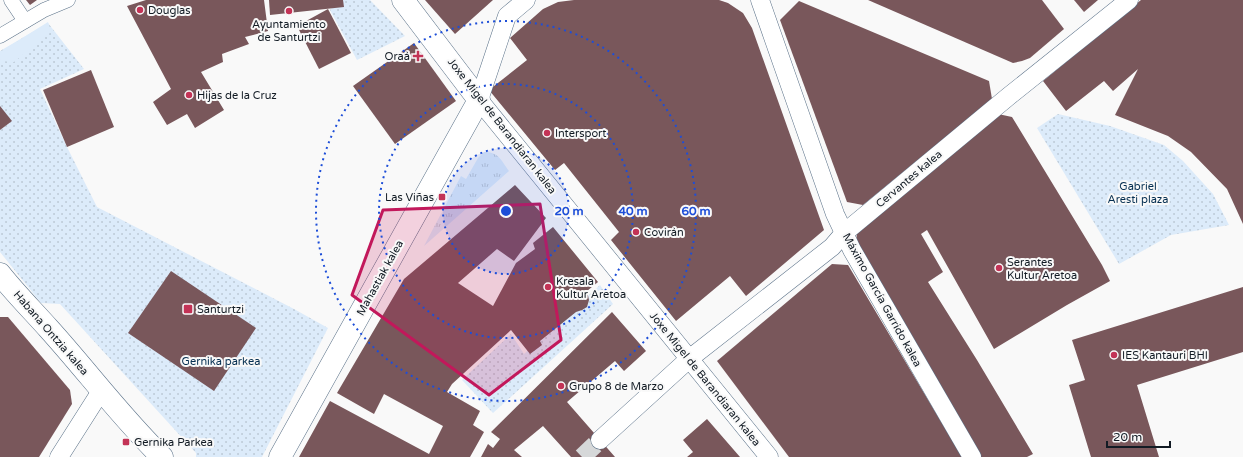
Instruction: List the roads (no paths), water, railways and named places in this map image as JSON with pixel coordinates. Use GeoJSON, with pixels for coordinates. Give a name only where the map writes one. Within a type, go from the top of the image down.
{"type":"FeatureCollection","features":[{"type":"Feature","properties":{"kind":"street"},"geometry":{"type":"LineString","coordinates":[[11,0],[25,21]]}},
{"type":"Feature","properties":{"kind":"street"},"geometry":{"type":"LineString","coordinates":[[0,36],[44,10],[68,0]]}},
{"type":"Feature","properties":{"kind":"street","name":"Joxe Migel de Barandiaran kalea"},"geometry":{"type":"LineString","coordinates":[[403,0],[479,100],[769,457]]}},
{"type":"Feature","properties":{"kind":"street"},"geometry":{"type":"LineString","coordinates":[[479,100],[507,16],[526,0]]}},
{"type":"Feature","properties":{"kind":"street","name":"Máximo García Garrido kalea"},"geometry":{"type":"LineString","coordinates":[[760,0],[835,214],[852,250],[972,457]]}},
{"type":"Feature","properties":{"kind":"street","name":"Cervantes kalea"},"geometry":{"type":"LineString","coordinates":[[600,440],[690,359],[832,247],[844,233],[1003,100],[1129,0]]}},
{"type":"Feature","properties":{"kind":"street","name":"Mahastiak kalea"},"geometry":{"type":"LineString","coordinates":[[280,457],[479,100]]}},
{"type":"Feature","properties":{"kind":"street","name":"Habana Ontzia kalea"},"geometry":{"type":"LineString","coordinates":[[1,280],[49,329],[101,391],[162,457]]}},
{"type":"Feature","properties":{"kind":"street"},"geometry":{"type":"LineString","coordinates":[[59,457],[101,391]]}},
{"type":"Feature","properties":{"kind":"tunnel"},"geometry":{"type":"LineString","coordinates":[[582,457],[600,440]]}},
{"type":"Feature","properties":{"kind":"place","name":"Douglas"},"geometry":{"type":"Point","coordinates":[140,10]}},
{"type":"Feature","properties":{"kind":"place","name":"Ayuntamiento de Santurtzi"},"geometry":{"type":"Point","coordinates":[289,11]}},
{"type":"Feature","properties":{"kind":"place","name":"Oraá"},"geometry":{"type":"Point","coordinates":[418,56]}},
{"type":"Feature","properties":{"kind":"place","name":"Hijas de la Cruz"},"geometry":{"type":"Point","coordinates":[189,95]}},
{"type":"Feature","properties":{"kind":"place","name":"Intersport"},"geometry":{"type":"Point","coordinates":[547,133]}},
{"type":"Feature","properties":{"kind":"place","name":"Las Viñas"},"geometry":{"type":"Point","coordinates":[442,197]}},
{"type":"Feature","properties":{"kind":"place","name":"Covirán"},"geometry":{"type":"Point","coordinates":[636,232]}},
{"type":"Feature","properties":{"kind":"place","name":"Serantes Kultur Aretoa"},"geometry":{"type":"Point","coordinates":[999,268]}},
{"type":"Feature","properties":{"kind":"place","name":"Kresala Kultur Aretoa"},"geometry":{"type":"Point","coordinates":[548,287]}},
{"type":"Feature","properties":{"kind":"place","name":"Santurtzi"},"geometry":{"type":"Point","coordinates":[188,309]}},
{"type":"Feature","properties":{"kind":"place","name":"IES Kantauri BHI"},"geometry":{"type":"Point","coordinates":[1114,355]}},
{"type":"Feature","properties":{"kind":"place","name":"Grupo 8 de Marzo"},"geometry":{"type":"Point","coordinates":[561,386]}},
{"type":"Feature","properties":{"kind":"place","name":"Gernika Parkea"},"geometry":{"type":"Point","coordinates":[126,442]}},
{"type":"Feature","properties":{"kind":"park label","name":"Gabriel Aresti plaza"},"geometry":{"type":"Point","coordinates":[1138,192]}},
{"type":"Feature","properties":{"kind":"park label","name":"Gernika parkea"},"geometry":{"type":"Point","coordinates":[221,361]}}]}
